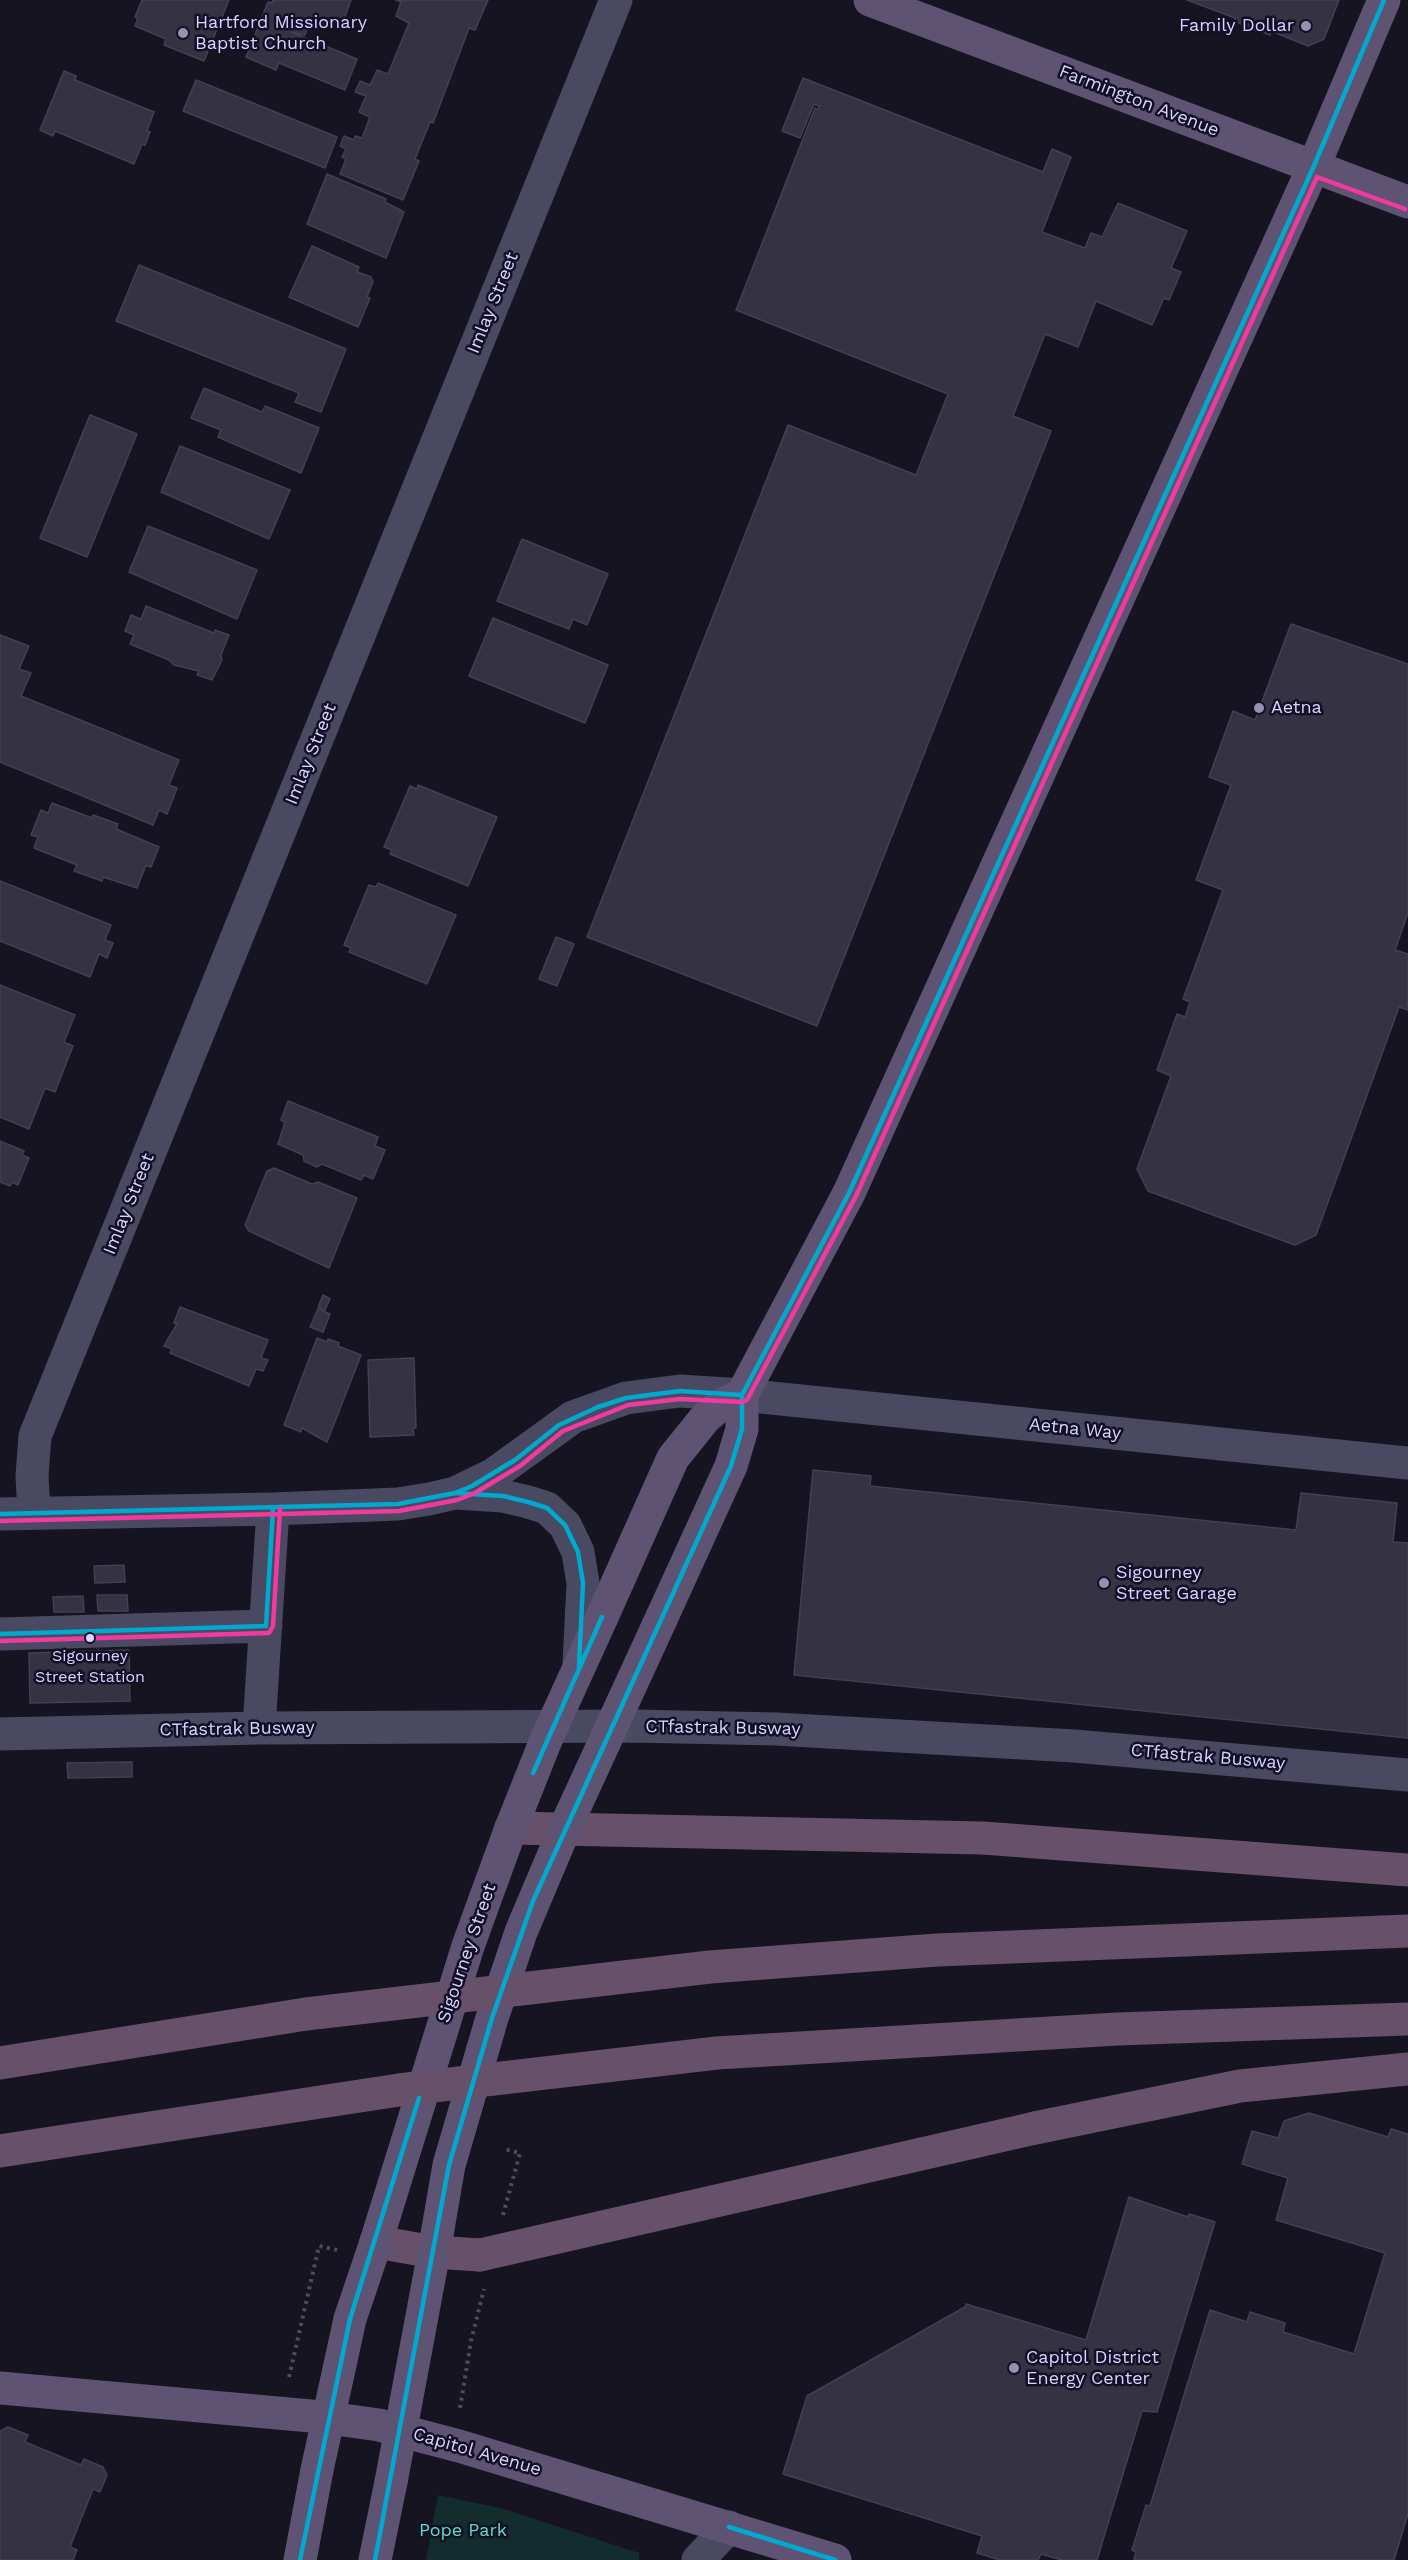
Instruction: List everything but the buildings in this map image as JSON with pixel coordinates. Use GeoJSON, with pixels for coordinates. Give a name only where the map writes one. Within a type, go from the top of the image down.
{"type":"FeatureCollection","features":[{"type":"Feature","properties":{"kind":"highway"},"geometry":{"type":"LineString","coordinates":[[512,1828],[983,1838],[1408,1870]]}},
{"type":"Feature","properties":{"kind":"highway"},"geometry":{"type":"LineString","coordinates":[[0,2063],[306,2014],[721,1966],[937,1950],[1408,1931]]}},
{"type":"Feature","properties":{"kind":"highway"},"geometry":{"type":"LineString","coordinates":[[0,2151],[388,2092],[717,2053],[1117,2029],[1408,2019]]}},
{"type":"Feature","properties":{"kind":"highway"},"geometry":{"type":"LineString","coordinates":[[376,2242],[434,2252],[480,2255],[1170,2098],[1275,2080],[1408,2069]]}},
{"type":"Feature","properties":{"kind":"main road","name":"Farmington Avenue"},"geometry":{"type":"LineString","coordinates":[[870,0],[1408,202]]}},
{"type":"Feature","properties":{"kind":"main road"},"geometry":{"type":"LineString","coordinates":[[375,2560],[449,2165],[492,2018],[529,1911],[731,1466],[742,1429],[742,1395],[849,1193],[1313,168],[1384,0]]}},
{"type":"Feature","properties":{"kind":"main road","name":"Sigourney Street"},"geometry":{"type":"LineString","coordinates":[[302,2560],[317,2470],[350,2319],[468,1946],[512,1828],[579,1666],[592,1617],[673,1458],[706,1417],[742,1395]]}},
{"type":"Feature","properties":{"kind":"main road","name":"Capitol Avenue"},"geometry":{"type":"LineString","coordinates":[[0,2388],[322,2417],[380,2425],[459,2446],[836,2560]]}},
{"type":"Feature","properties":{"kind":"street","name":"Imlay Street"},"geometry":{"type":"LineString","coordinates":[[34,1513],[32,1476],[35,1436],[616,0]]}},
{"type":"Feature","properties":{"kind":"street","name":"Aetna Way"},"geometry":{"type":"LineString","coordinates":[[454,1493],[515,1460],[560,1425],[598,1407],[626,1398],[680,1391],[742,1395],[1408,1463]]}},
{"type":"Feature","properties":{"kind":"street"},"geometry":{"type":"LineString","coordinates":[[0,1514],[273,1509],[398,1504],[454,1493],[522,1500],[547,1508],[558,1517],[574,1541],[592,1617]]}},
{"type":"Feature","properties":{"kind":"street"},"geometry":{"type":"LineString","coordinates":[[259,1728],[273,1509]]}},
{"type":"Feature","properties":{"kind":"street"},"geometry":{"type":"LineString","coordinates":[[0,1634],[266,1626]]}},
{"type":"Feature","properties":{"kind":"street","name":"CTfastrak Busway"},"geometry":{"type":"LineString","coordinates":[[0,1734],[259,1728],[634,1726],[777,1729],[1157,1752],[1408,1775]]}},
{"type":"Feature","properties":{"kind":"street"},"geometry":{"type":"LineString","coordinates":[[699,2560],[729,2527]]}},
{"type":"Feature","properties":{"kind":"street"},"geometry":{"type":"LineString","coordinates":[[727,2560],[729,2527]]}},
{"type":"Feature","properties":{"kind":"path"},"geometry":{"type":"LineString","coordinates":[[502,2219],[520,2153],[504,2149]]}},
{"type":"Feature","properties":{"kind":"path"},"geometry":{"type":"LineString","coordinates":[[289,2377],[319,2246],[337,2250]]}},
{"type":"Feature","properties":{"kind":"path"},"geometry":{"type":"LineString","coordinates":[[460,2408],[471,2341],[485,2286]]}},
{"type":"Feature","properties":{"kind":"green space","name":"Pope Park"},"geometry":{"type":"Polygon","coordinates":[[[438,2495],[504,2509],[639,2553],[639,2560],[426,2560],[438,2495]]]}},
{"type":"Feature","properties":{"kind":"transit line"},"geometry":{"type":"LineString","coordinates":[[375,2560],[449,2165],[492,2018],[533,1901],[731,1466],[742,1429],[742,1395],[849,1193],[1313,168],[1384,0]]}},
{"type":"Feature","properties":{"kind":"transit line"},"geometry":{"type":"LineString","coordinates":[[0,1521],[399,1511],[457,1500],[475,1493],[520,1466],[563,1431],[628,1405],[680,1399],[742,1402],[747,1400],[856,1196],[1317,177],[1405,209]]}},
{"type":"Feature","properties":{"kind":"transit line"},"geometry":{"type":"LineString","coordinates":[[0,1514],[398,1504],[455,1493],[472,1486],[515,1460],[559,1425],[598,1407],[626,1398],[680,1391],[742,1395]]}},
{"type":"Feature","properties":{"kind":"transit line"},"geometry":{"type":"LineString","coordinates":[[455,1493],[503,1496],[528,1502],[547,1508],[565,1525],[578,1552],[583,1583],[579,1666]]}},
{"type":"Feature","properties":{"kind":"transit line"},"geometry":{"type":"LineString","coordinates":[[0,1634],[266,1626],[273,1509]]}},
{"type":"Feature","properties":{"kind":"transit line"},"geometry":{"type":"LineString","coordinates":[[0,1641],[269,1633],[273,1626],[280,1509]]}},
{"type":"Feature","properties":{"kind":"transit line"},"geometry":{"type":"LineString","coordinates":[[533,1773],[602,1617]]}},
{"type":"Feature","properties":{"kind":"transit line"},"geometry":{"type":"LineString","coordinates":[[300,2560],[350,2319],[419,2098]]}},
{"type":"Feature","properties":{"kind":"transit line"},"geometry":{"type":"LineString","coordinates":[[729,2527],[835,2560]]}},
{"type":"Feature","properties":{"kind":"place","name":"Family Dollar"},"geometry":{"type":"Point","coordinates":[1306,26]}},
{"type":"Feature","properties":{"kind":"place","name":"Hartford Missionary Baptist Church"},"geometry":{"type":"Point","coordinates":[183,33]}},
{"type":"Feature","properties":{"kind":"place","name":"Aetna"},"geometry":{"type":"Point","coordinates":[1259,708]}},
{"type":"Feature","properties":{"kind":"place","name":"Sigourney Street Garage"},"geometry":{"type":"Point","coordinates":[1104,1583]}},
{"type":"Feature","properties":{"kind":"place","name":"Sigourney Street Station"},"geometry":{"type":"Point","coordinates":[90,1638]}},
{"type":"Feature","properties":{"kind":"place","name":"Capitol District Energy Center"},"geometry":{"type":"Point","coordinates":[1014,2368]}}]}
